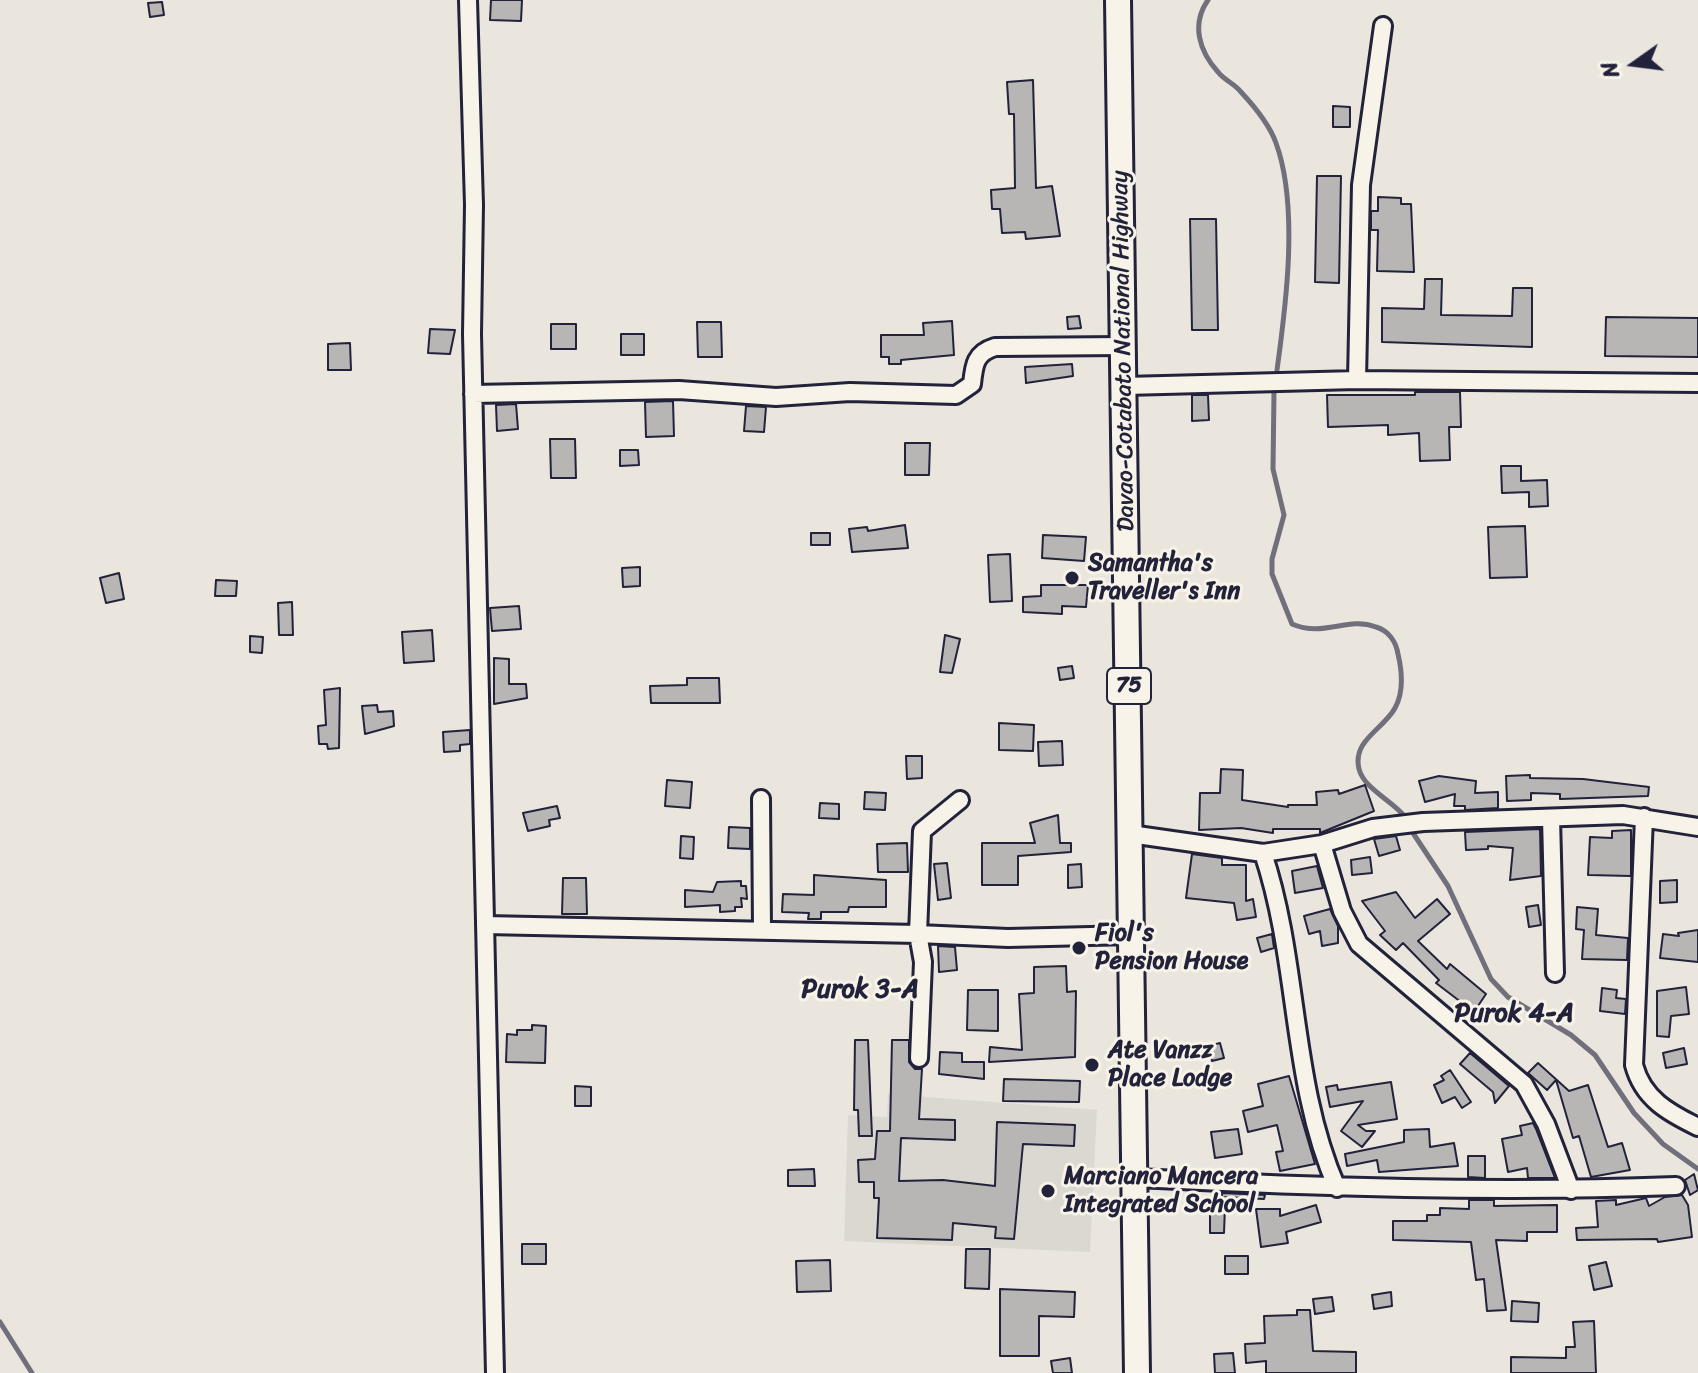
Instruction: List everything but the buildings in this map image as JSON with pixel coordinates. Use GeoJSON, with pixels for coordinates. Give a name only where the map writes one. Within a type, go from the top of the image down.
{"type":"FeatureCollection","features":[{"type":"Feature","properties":{"kind":"highway","name":"Davao-Cotabato National Highway"},"geometry":{"type":"LineString","coordinates":[[1118,0],[1137,1373]]}},
{"type":"Feature","properties":{"kind":"street"},"geometry":{"type":"LineString","coordinates":[[468,0],[474,205],[473,394],[495,1373]]}},
{"type":"Feature","properties":{"kind":"street"},"geometry":{"type":"LineString","coordinates":[[1357,380],[1361,185],[1383,26]]}},
{"type":"Feature","properties":{"kind":"street"},"geometry":{"type":"LineString","coordinates":[[473,394],[679,390],[776,397],[850,392],[956,395],[972,384],[981,353],[995,347],[1125,346]]}},
{"type":"Feature","properties":{"kind":"street"},"geometry":{"type":"LineString","coordinates":[[1125,386],[1357,380],[1698,383]]}},
{"type":"Feature","properties":{"kind":"street"},"geometry":{"type":"LineString","coordinates":[[761,799],[762,929]]}},
{"type":"Feature","properties":{"kind":"street"},"geometry":{"type":"LineString","coordinates":[[919,1058],[923,962],[918,934],[922,831],[960,800]]}},
{"type":"Feature","properties":{"kind":"street"},"geometry":{"type":"LineString","coordinates":[[1130,834],[1263,853],[1322,844],[1389,826],[1644,817],[1698,827]]}},
{"type":"Feature","properties":{"kind":"street"},"geometry":{"type":"LineString","coordinates":[[1644,817],[1634,1065],[1645,1089],[1656,1103],[1698,1127]]}},
{"type":"Feature","properties":{"kind":"street"},"geometry":{"type":"LineString","coordinates":[[1551,818],[1555,973]]}},
{"type":"Feature","properties":{"kind":"street"},"geometry":{"type":"LineString","coordinates":[[1322,844],[1342,911],[1359,944],[1524,1084],[1546,1124],[1571,1190]]}},
{"type":"Feature","properties":{"kind":"street"},"geometry":{"type":"LineString","coordinates":[[1263,853],[1289,952],[1306,1088],[1322,1152],[1337,1188]]}},
{"type":"Feature","properties":{"kind":"street"},"geometry":{"type":"LineString","coordinates":[[485,925],[762,929],[1008,938],[1132,935]]}},
{"type":"Feature","properties":{"kind":"street"},"geometry":{"type":"LineString","coordinates":[[1136,1178],[1337,1188],[1571,1190],[1676,1186]]}},
{"type":"Feature","properties":{"kind":"shaded area"},"geometry":{"type":"Polygon","coordinates":[[[888,1094],[1097,1110],[1090,1252],[844,1241],[848,1115],[887,1117],[888,1094]]]}},
{"type":"Feature","properties":{"kind":"waterway"},"geometry":{"type":"LineString","coordinates":[[1208,0],[1199,28],[1206,55],[1266,123],[1283,168],[1289,225],[1284,316],[1277,370]]}},
{"type":"Feature","properties":{"kind":"waterway"},"geometry":{"type":"LineString","coordinates":[[1274,392],[1273,469],[1284,515],[1272,559],[1272,574],[1292,624],[1315,629],[1365,624],[1385,631],[1394,641],[1401,674],[1398,702],[1364,742],[1358,759],[1359,769],[1367,783],[1405,817]]}},
{"type":"Feature","properties":{"kind":"waterway"},"geometry":{"type":"LineString","coordinates":[[1411,830],[1448,886],[1491,979],[1508,997],[1571,1035],[1595,1055],[1634,1113],[1663,1144],[1698,1169]]}},
{"type":"Feature","properties":{"kind":"waterway"},"geometry":{"type":"LineString","coordinates":[[0,1322],[32,1373]]}},
{"type":"Feature","properties":{"kind":"place","name":"Samantha's Traveller's Inn"},"geometry":{"type":"Point","coordinates":[1072,578]}},
{"type":"Feature","properties":{"kind":"place","name":"Fiol's Pension House"},"geometry":{"type":"Point","coordinates":[1079,948]}},
{"type":"Feature","properties":{"kind":"place","name":"Ate Vanzz Place Lodge"},"geometry":{"type":"Point","coordinates":[1092,1065]}},
{"type":"Feature","properties":{"kind":"place","name":"Marciano Mancera Integrated School"},"geometry":{"type":"Point","coordinates":[1048,1191]}},
{"type":"Feature","properties":{"kind":"district","name":"Purok 3-A"},"geometry":{"type":"Point","coordinates":[860,990]}},
{"type":"Feature","properties":{"kind":"district","name":"Purok 4-A"},"geometry":{"type":"Point","coordinates":[1514,1014]}}]}
